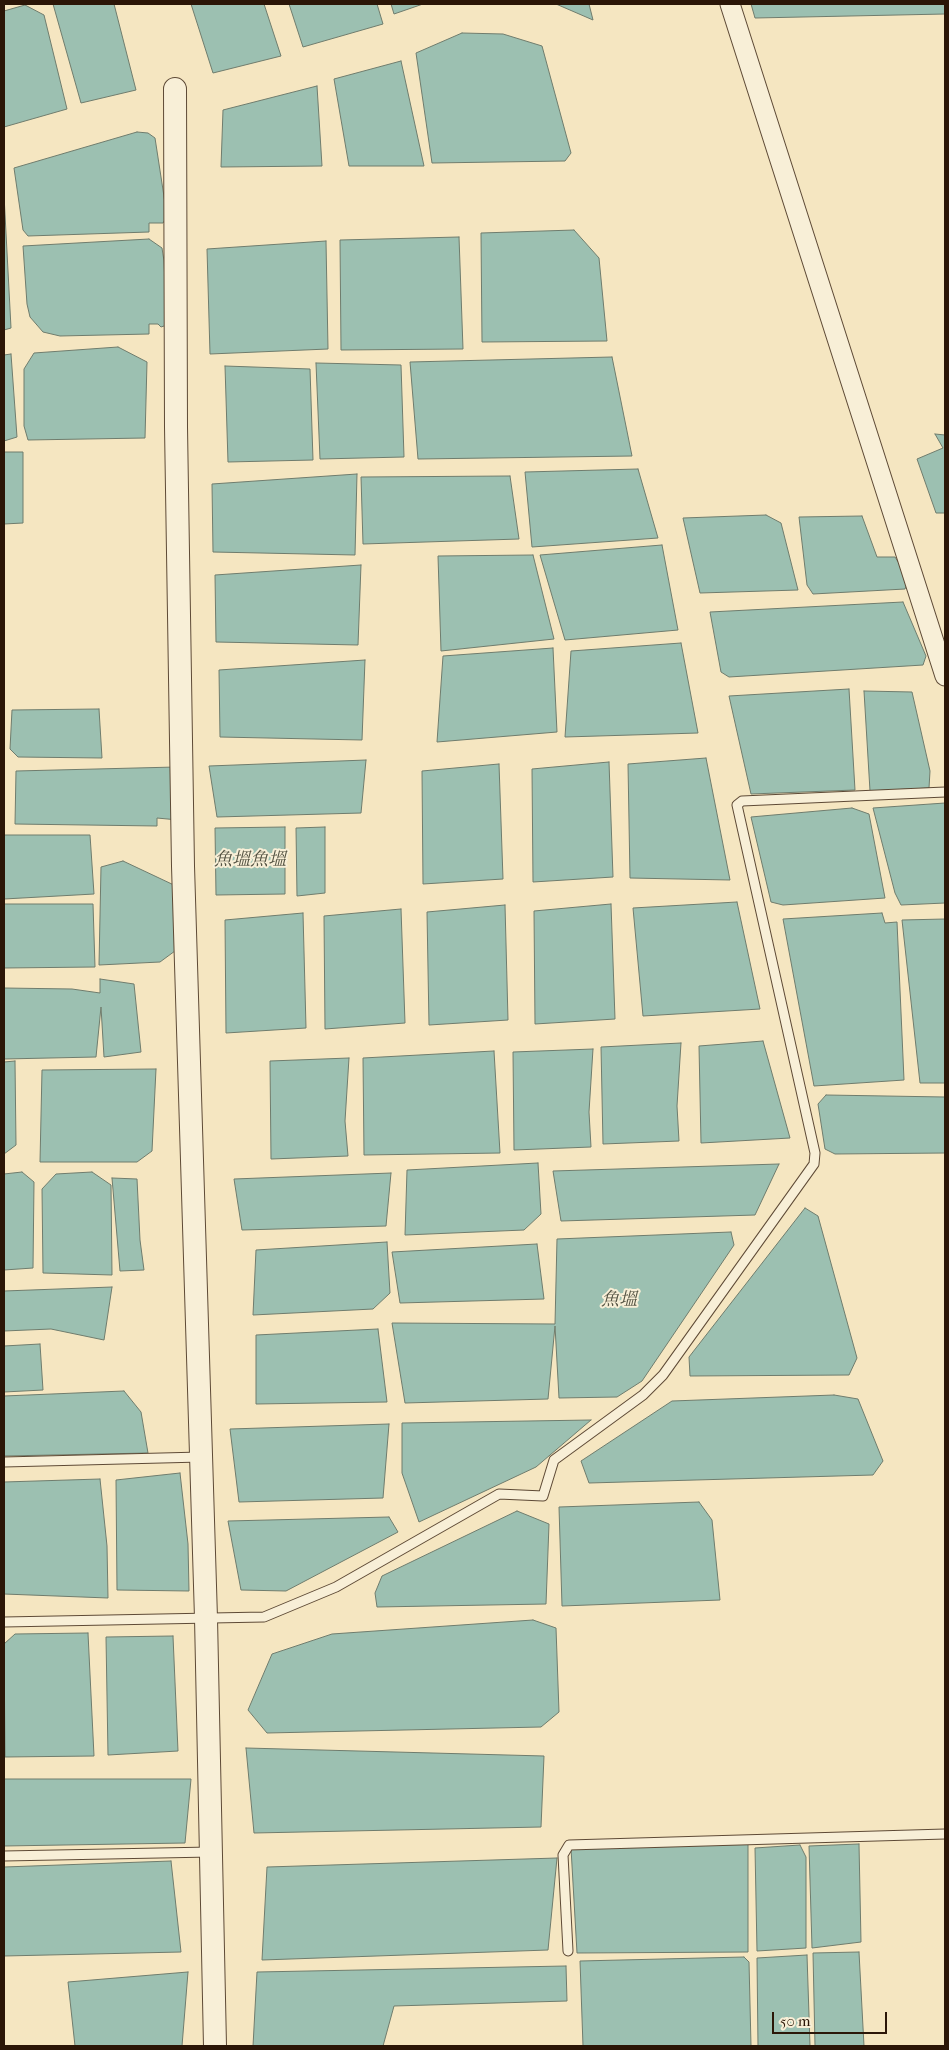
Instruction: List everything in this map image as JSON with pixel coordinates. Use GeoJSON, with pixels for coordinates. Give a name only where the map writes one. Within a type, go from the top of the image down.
{"type":"FeatureCollection","features":[{"type":"Feature","properties":{"kind":"street"},"geometry":{"type":"LineString","coordinates":[[730,4],[945,676]]}},
{"type":"Feature","properties":{"kind":"street"},"geometry":{"type":"LineString","coordinates":[[175,89],[176,427],[182,856],[206,1618],[215,2046]]}},
{"type":"Feature","properties":{"kind":"lane"},"geometry":{"type":"LineString","coordinates":[[4,1622],[264,1617],[336,1587],[499,1494],[543,1496],[554,1460],[643,1395],[663,1375],[814,1164],[815,1153],[737,805],[742,801],[945,792]]}},
{"type":"Feature","properties":{"kind":"lane"},"geometry":{"type":"LineString","coordinates":[[4,1462],[201,1457]]}},
{"type":"Feature","properties":{"kind":"lane"},"geometry":{"type":"LineString","coordinates":[[568,1951],[563,1855],[569,1845],[945,1834]]}},
{"type":"Feature","properties":{"kind":"lane"},"geometry":{"type":"LineString","coordinates":[[4,1856],[211,1852]]}},
{"type":"Feature","properties":{"kind":"water"},"geometry":{"type":"Polygon","coordinates":[[[53,4],[114,4],[136,90],[81,103],[53,4]]]}},
{"type":"Feature","properties":{"kind":"water"},"geometry":{"type":"Polygon","coordinates":[[[191,4],[264,4],[281,56],[213,73],[191,4]]]}},
{"type":"Feature","properties":{"kind":"water"},"geometry":{"type":"Polygon","coordinates":[[[289,4],[377,4],[383,24],[303,47],[289,4]]]}},
{"type":"Feature","properties":{"kind":"water"},"geometry":{"type":"Polygon","coordinates":[[[391,4],[423,4],[394,14],[391,4]]]}},
{"type":"Feature","properties":{"kind":"water"},"geometry":{"type":"Polygon","coordinates":[[[556,4],[589,4],[593,20],[556,4]]]}},
{"type":"Feature","properties":{"kind":"water"},"geometry":{"type":"Polygon","coordinates":[[[751,4],[945,4],[945,14],[755,18],[751,4]]]}},
{"type":"Feature","properties":{"kind":"water"},"geometry":{"type":"Polygon","coordinates":[[[25,5],[44,15],[67,109],[4,127],[4,11],[25,5]]]}},
{"type":"Feature","properties":{"kind":"water"},"geometry":{"type":"Polygon","coordinates":[[[462,33],[503,34],[542,46],[571,153],[565,161],[432,163],[416,53],[462,33]]]}},
{"type":"Feature","properties":{"kind":"water"},"geometry":{"type":"Polygon","coordinates":[[[401,61],[424,166],[349,166],[334,79],[401,61]]]}},
{"type":"Feature","properties":{"kind":"water"},"geometry":{"type":"Polygon","coordinates":[[[317,86],[322,166],[221,167],[223,110],[317,86]]]}},
{"type":"Feature","properties":{"kind":"water"},"geometry":{"type":"Polygon","coordinates":[[[137,132],[148,133],[155,138],[167,216],[163,223],[149,223],[149,232],[28,236],[23,230],[14,168],[137,132]]]}},
{"type":"Feature","properties":{"kind":"water"},"geometry":{"type":"Polygon","coordinates":[[[4,195],[11,328],[4,330],[4,195]]]}},
{"type":"Feature","properties":{"kind":"water"},"geometry":{"type":"Polygon","coordinates":[[[574,230],[599,258],[607,341],[482,342],[481,233],[574,230]]]}},
{"type":"Feature","properties":{"kind":"water"},"geometry":{"type":"Polygon","coordinates":[[[459,237],[463,349],[341,350],[340,240],[459,237]]]}},
{"type":"Feature","properties":{"kind":"water"},"geometry":{"type":"Polygon","coordinates":[[[149,239],[162,248],[167,325],[161,327],[158,324],[149,324],[149,334],[60,336],[43,332],[30,317],[27,304],[23,246],[149,239]]]}},
{"type":"Feature","properties":{"kind":"water"},"geometry":{"type":"Polygon","coordinates":[[[326,241],[328,349],[210,354],[207,249],[326,241]]]}},
{"type":"Feature","properties":{"kind":"water"},"geometry":{"type":"Polygon","coordinates":[[[118,347],[147,362],[145,438],[28,440],[24,426],[24,369],[34,353],[118,347]]]}},
{"type":"Feature","properties":{"kind":"water"},"geometry":{"type":"Polygon","coordinates":[[[11,354],[17,437],[4,441],[4,355],[11,354]]]}},
{"type":"Feature","properties":{"kind":"water"},"geometry":{"type":"Polygon","coordinates":[[[612,357],[632,456],[418,459],[410,362],[612,357]]]}},
{"type":"Feature","properties":{"kind":"water"},"geometry":{"type":"Polygon","coordinates":[[[316,363],[401,365],[404,457],[320,459],[316,363]]]}},
{"type":"Feature","properties":{"kind":"water"},"geometry":{"type":"Polygon","coordinates":[[[225,366],[310,369],[313,460],[228,462],[225,366]]]}},
{"type":"Feature","properties":{"kind":"water"},"geometry":{"type":"Polygon","coordinates":[[[935,434],[945,435],[945,513],[936,513],[917,459],[943,448],[935,434]]]}},
{"type":"Feature","properties":{"kind":"water"},"geometry":{"type":"Polygon","coordinates":[[[4,452],[23,452],[23,523],[4,524],[4,452]]]}},
{"type":"Feature","properties":{"kind":"water"},"geometry":{"type":"Polygon","coordinates":[[[638,469],[658,538],[532,547],[525,472],[638,469]]]}},
{"type":"Feature","properties":{"kind":"water"},"geometry":{"type":"Polygon","coordinates":[[[357,474],[355,555],[213,552],[212,484],[357,474]]]}},
{"type":"Feature","properties":{"kind":"water"},"geometry":{"type":"Polygon","coordinates":[[[510,476],[519,539],[363,544],[361,477],[510,476]]]}},
{"type":"Feature","properties":{"kind":"water"},"geometry":{"type":"Polygon","coordinates":[[[766,515],[781,523],[798,590],[700,593],[683,518],[766,515]]]}},
{"type":"Feature","properties":{"kind":"water"},"geometry":{"type":"Polygon","coordinates":[[[862,516],[877,557],[895,557],[909,579],[905,589],[813,594],[807,585],[799,517],[862,516]]]}},
{"type":"Feature","properties":{"kind":"water"},"geometry":{"type":"Polygon","coordinates":[[[662,545],[678,630],[565,640],[540,555],[662,545]]]}},
{"type":"Feature","properties":{"kind":"water"},"geometry":{"type":"Polygon","coordinates":[[[533,555],[554,639],[441,651],[438,556],[533,555]]]}},
{"type":"Feature","properties":{"kind":"water"},"geometry":{"type":"Polygon","coordinates":[[[361,565],[358,645],[216,642],[215,575],[361,565]]]}},
{"type":"Feature","properties":{"kind":"water"},"geometry":{"type":"Polygon","coordinates":[[[903,602],[926,656],[923,665],[729,677],[721,672],[710,612],[903,602]]]}},
{"type":"Feature","properties":{"kind":"water"},"geometry":{"type":"Polygon","coordinates":[[[681,643],[698,733],[565,737],[571,651],[681,643]]]}},
{"type":"Feature","properties":{"kind":"water"},"geometry":{"type":"Polygon","coordinates":[[[553,648],[557,732],[437,742],[443,656],[553,648]]]}},
{"type":"Feature","properties":{"kind":"water"},"geometry":{"type":"Polygon","coordinates":[[[365,660],[362,740],[220,737],[219,670],[365,660]]]}},
{"type":"Feature","properties":{"kind":"water"},"geometry":{"type":"Polygon","coordinates":[[[849,689],[855,790],[751,794],[729,696],[849,689]]]}},
{"type":"Feature","properties":{"kind":"water"},"geometry":{"type":"Polygon","coordinates":[[[864,691],[912,692],[930,771],[929,788],[870,791],[864,691]]]}},
{"type":"Feature","properties":{"kind":"water"},"geometry":{"type":"Polygon","coordinates":[[[99,709],[102,758],[18,757],[10,749],[12,710],[99,709]]]}},
{"type":"Feature","properties":{"kind":"water"},"geometry":{"type":"Polygon","coordinates":[[[706,758],[730,880],[630,878],[628,764],[706,758]]]}},
{"type":"Feature","properties":{"kind":"water"},"geometry":{"type":"Polygon","coordinates":[[[366,760],[361,813],[217,817],[209,766],[366,760]]]}},
{"type":"Feature","properties":{"kind":"water"},"geometry":{"type":"Polygon","coordinates":[[[609,762],[613,877],[533,882],[532,769],[609,762]]]}},
{"type":"Feature","properties":{"kind":"water"},"geometry":{"type":"Polygon","coordinates":[[[499,764],[503,879],[423,884],[422,771],[499,764]]]}},
{"type":"Feature","properties":{"kind":"water"},"geometry":{"type":"Polygon","coordinates":[[[176,767],[178,820],[157,818],[157,826],[15,824],[16,771],[176,767]]]}},
{"type":"Feature","properties":{"kind":"water"},"geometry":{"type":"Polygon","coordinates":[[[945,803],[945,903],[901,905],[895,893],[873,808],[945,803]]]}},
{"type":"Feature","properties":{"kind":"water"},"geometry":{"type":"Polygon","coordinates":[[[852,808],[869,814],[885,898],[783,905],[771,902],[751,817],[852,808]]]}},
{"type":"Feature","properties":{"kind":"water","name":"魚塭魚塭"},"geometry":{"type":"Polygon","coordinates":[[[285,827],[285,894],[216,895],[215,828],[285,827]]]}},
{"type":"Feature","properties":{"kind":"water"},"geometry":{"type":"Polygon","coordinates":[[[325,827],[325,893],[297,896],[296,828],[325,827]]]}},
{"type":"Feature","properties":{"kind":"water"},"geometry":{"type":"Polygon","coordinates":[[[4,835],[90,835],[94,894],[4,899],[4,835]]]}},
{"type":"Feature","properties":{"kind":"water"},"geometry":{"type":"Polygon","coordinates":[[[123,861],[176,886],[179,948],[160,962],[99,965],[101,867],[123,861]]]}},
{"type":"Feature","properties":{"kind":"water"},"geometry":{"type":"Polygon","coordinates":[[[737,902],[760,1009],[643,1016],[633,908],[737,902]]]}},
{"type":"Feature","properties":{"kind":"water"},"geometry":{"type":"Polygon","coordinates":[[[4,904],[93,904],[95,967],[4,968],[4,904]]]}},
{"type":"Feature","properties":{"kind":"water"},"geometry":{"type":"Polygon","coordinates":[[[611,904],[615,1019],[535,1024],[534,911],[611,904]]]}},
{"type":"Feature","properties":{"kind":"water"},"geometry":{"type":"Polygon","coordinates":[[[505,905],[508,1020],[429,1025],[427,912],[505,905]]]}},
{"type":"Feature","properties":{"kind":"water"},"geometry":{"type":"Polygon","coordinates":[[[401,909],[405,1023],[325,1029],[324,916],[401,909]]]}},
{"type":"Feature","properties":{"kind":"water"},"geometry":{"type":"Polygon","coordinates":[[[303,913],[306,1028],[226,1033],[225,920],[303,913]]]}},
{"type":"Feature","properties":{"kind":"water"},"geometry":{"type":"Polygon","coordinates":[[[882,913],[885,923],[897,922],[904,1080],[814,1086],[783,919],[882,913]]]}},
{"type":"Feature","properties":{"kind":"water"},"geometry":{"type":"Polygon","coordinates":[[[945,919],[945,1083],[920,1083],[902,920],[945,919]]]}},
{"type":"Feature","properties":{"kind":"water"},"geometry":{"type":"Polygon","coordinates":[[[100,979],[134,984],[141,1052],[104,1057],[101,1007],[96,1057],[4,1059],[4,988],[72,989],[100,993],[100,979]]]}},
{"type":"Feature","properties":{"kind":"water"},"geometry":{"type":"Polygon","coordinates":[[[763,1041],[790,1138],[701,1143],[699,1046],[763,1041]]]}},
{"type":"Feature","properties":{"kind":"water"},"geometry":{"type":"Polygon","coordinates":[[[681,1043],[677,1106],[679,1141],[603,1144],[601,1047],[681,1043]]]}},
{"type":"Feature","properties":{"kind":"water"},"geometry":{"type":"Polygon","coordinates":[[[593,1049],[589,1112],[591,1147],[514,1150],[513,1052],[593,1049]]]}},
{"type":"Feature","properties":{"kind":"water"},"geometry":{"type":"Polygon","coordinates":[[[494,1051],[500,1153],[364,1155],[363,1058],[494,1051]]]}},
{"type":"Feature","properties":{"kind":"water"},"geometry":{"type":"Polygon","coordinates":[[[349,1058],[345,1121],[348,1156],[271,1159],[270,1061],[349,1058]]]}},
{"type":"Feature","properties":{"kind":"water"},"geometry":{"type":"Polygon","coordinates":[[[15,1061],[16,1145],[4,1154],[4,1062],[15,1061]]]}},
{"type":"Feature","properties":{"kind":"water"},"geometry":{"type":"Polygon","coordinates":[[[156,1069],[152,1151],[137,1162],[40,1162],[42,1070],[156,1069]]]}},
{"type":"Feature","properties":{"kind":"water"},"geometry":{"type":"Polygon","coordinates":[[[826,1095],[945,1097],[945,1153],[835,1154],[825,1149],[818,1104],[826,1095]]]}},
{"type":"Feature","properties":{"kind":"water"},"geometry":{"type":"Polygon","coordinates":[[[538,1163],[541,1214],[524,1230],[405,1235],[407,1170],[538,1163]]]}},
{"type":"Feature","properties":{"kind":"water"},"geometry":{"type":"Polygon","coordinates":[[[779,1164],[755,1215],[561,1221],[553,1171],[779,1164]]]}},
{"type":"Feature","properties":{"kind":"water"},"geometry":{"type":"Polygon","coordinates":[[[22,1172],[34,1182],[33,1268],[4,1270],[4,1174],[22,1172]]]}},
{"type":"Feature","properties":{"kind":"water"},"geometry":{"type":"Polygon","coordinates":[[[92,1172],[111,1185],[112,1275],[43,1273],[42,1189],[56,1174],[92,1172]]]}},
{"type":"Feature","properties":{"kind":"water"},"geometry":{"type":"Polygon","coordinates":[[[391,1173],[386,1226],[242,1230],[234,1179],[391,1173]]]}},
{"type":"Feature","properties":{"kind":"water"},"geometry":{"type":"Polygon","coordinates":[[[112,1178],[137,1179],[140,1240],[144,1270],[120,1271],[112,1178]]]}},
{"type":"Feature","properties":{"kind":"water"},"geometry":{"type":"Polygon","coordinates":[[[805,1208],[818,1216],[857,1358],[849,1375],[690,1376],[689,1357],[805,1208]]]}},
{"type":"Feature","properties":{"kind":"water","name":"魚塭"},"geometry":{"type":"Polygon","coordinates":[[[731,1232],[734,1245],[642,1381],[617,1397],[559,1398],[555,1326],[548,1399],[405,1403],[392,1323],[555,1324],[557,1239],[731,1232]]]}},
{"type":"Feature","properties":{"kind":"water"},"geometry":{"type":"Polygon","coordinates":[[[387,1242],[390,1293],[373,1309],[253,1315],[256,1250],[387,1242]]]}},
{"type":"Feature","properties":{"kind":"water"},"geometry":{"type":"Polygon","coordinates":[[[537,1244],[544,1299],[400,1303],[392,1252],[537,1244]]]}},
{"type":"Feature","properties":{"kind":"water"},"geometry":{"type":"Polygon","coordinates":[[[112,1287],[104,1340],[51,1329],[4,1331],[4,1291],[112,1287]]]}},
{"type":"Feature","properties":{"kind":"water"},"geometry":{"type":"Polygon","coordinates":[[[378,1329],[387,1402],[256,1404],[256,1335],[378,1329]]]}},
{"type":"Feature","properties":{"kind":"water"},"geometry":{"type":"Polygon","coordinates":[[[40,1344],[43,1390],[4,1392],[4,1346],[40,1344]]]}},
{"type":"Feature","properties":{"kind":"water"},"geometry":{"type":"Polygon","coordinates":[[[124,1391],[141,1412],[148,1453],[4,1456],[4,1396],[124,1391]]]}},
{"type":"Feature","properties":{"kind":"water"},"geometry":{"type":"Polygon","coordinates":[[[834,1395],[858,1399],[883,1461],[873,1475],[589,1483],[581,1461],[672,1401],[834,1395]]]}},
{"type":"Feature","properties":{"kind":"water"},"geometry":{"type":"Polygon","coordinates":[[[591,1420],[536,1467],[419,1522],[402,1473],[402,1423],[591,1420]]]}},
{"type":"Feature","properties":{"kind":"water"},"geometry":{"type":"Polygon","coordinates":[[[389,1424],[383,1498],[239,1502],[230,1429],[389,1424]]]}},
{"type":"Feature","properties":{"kind":"water"},"geometry":{"type":"Polygon","coordinates":[[[180,1473],[188,1544],[189,1591],[117,1590],[116,1480],[180,1473]]]}},
{"type":"Feature","properties":{"kind":"water"},"geometry":{"type":"Polygon","coordinates":[[[100,1479],[107,1546],[108,1598],[4,1594],[4,1482],[100,1479]]]}},
{"type":"Feature","properties":{"kind":"water"},"geometry":{"type":"Polygon","coordinates":[[[699,1502],[712,1520],[720,1600],[562,1606],[559,1507],[699,1502]]]}},
{"type":"Feature","properties":{"kind":"water"},"geometry":{"type":"Polygon","coordinates":[[[517,1511],[549,1524],[546,1604],[377,1607],[375,1593],[382,1576],[517,1511]]]}},
{"type":"Feature","properties":{"kind":"water"},"geometry":{"type":"Polygon","coordinates":[[[389,1517],[398,1532],[286,1591],[241,1590],[228,1521],[389,1517]]]}},
{"type":"Feature","properties":{"kind":"water"},"geometry":{"type":"Polygon","coordinates":[[[533,1620],[556,1628],[559,1712],[541,1727],[267,1733],[248,1710],[272,1654],[332,1634],[533,1620]]]}},
{"type":"Feature","properties":{"kind":"water"},"geometry":{"type":"Polygon","coordinates":[[[88,1633],[94,1756],[5,1757],[4,1644],[15,1634],[88,1633]]]}},
{"type":"Feature","properties":{"kind":"water"},"geometry":{"type":"Polygon","coordinates":[[[173,1636],[178,1751],[108,1755],[106,1637],[173,1636]]]}},
{"type":"Feature","properties":{"kind":"water"},"geometry":{"type":"Polygon","coordinates":[[[246,1748],[544,1756],[541,1827],[254,1833],[246,1748]]]}},
{"type":"Feature","properties":{"kind":"water"},"geometry":{"type":"Polygon","coordinates":[[[4,1779],[191,1779],[185,1843],[4,1846],[4,1779]]]}},
{"type":"Feature","properties":{"kind":"water"},"geometry":{"type":"Polygon","coordinates":[[[748,1844],[748,1952],[577,1953],[571,1848],[748,1844]]]}},
{"type":"Feature","properties":{"kind":"water"},"geometry":{"type":"Polygon","coordinates":[[[859,1844],[861,1942],[812,1948],[809,1846],[859,1844]]]}},
{"type":"Feature","properties":{"kind":"water"},"geometry":{"type":"Polygon","coordinates":[[[800,1845],[806,1857],[806,1948],[757,1951],[755,1848],[800,1845]]]}},
{"type":"Feature","properties":{"kind":"water"},"geometry":{"type":"Polygon","coordinates":[[[557,1858],[548,1950],[262,1960],[267,1867],[557,1858]]]}},
{"type":"Feature","properties":{"kind":"water"},"geometry":{"type":"Polygon","coordinates":[[[171,1861],[181,1952],[4,1956],[4,1867],[171,1861]]]}},
{"type":"Feature","properties":{"kind":"water"},"geometry":{"type":"Polygon","coordinates":[[[859,1952],[864,2046],[815,2046],[813,1953],[859,1952]]]}},
{"type":"Feature","properties":{"kind":"water"},"geometry":{"type":"Polygon","coordinates":[[[807,1955],[810,2046],[758,2046],[757,1958],[807,1955]]]}},
{"type":"Feature","properties":{"kind":"water"},"geometry":{"type":"Polygon","coordinates":[[[744,1957],[749,1962],[751,2046],[583,2046],[580,1961],[744,1957]]]}},
{"type":"Feature","properties":{"kind":"water"},"geometry":{"type":"Polygon","coordinates":[[[566,1966],[567,2001],[394,2006],[383,2046],[253,2046],[257,1972],[566,1966]]]}},
{"type":"Feature","properties":{"kind":"water"},"geometry":{"type":"Polygon","coordinates":[[[188,1972],[182,2046],[75,2046],[68,1982],[188,1972]]]}}]}
